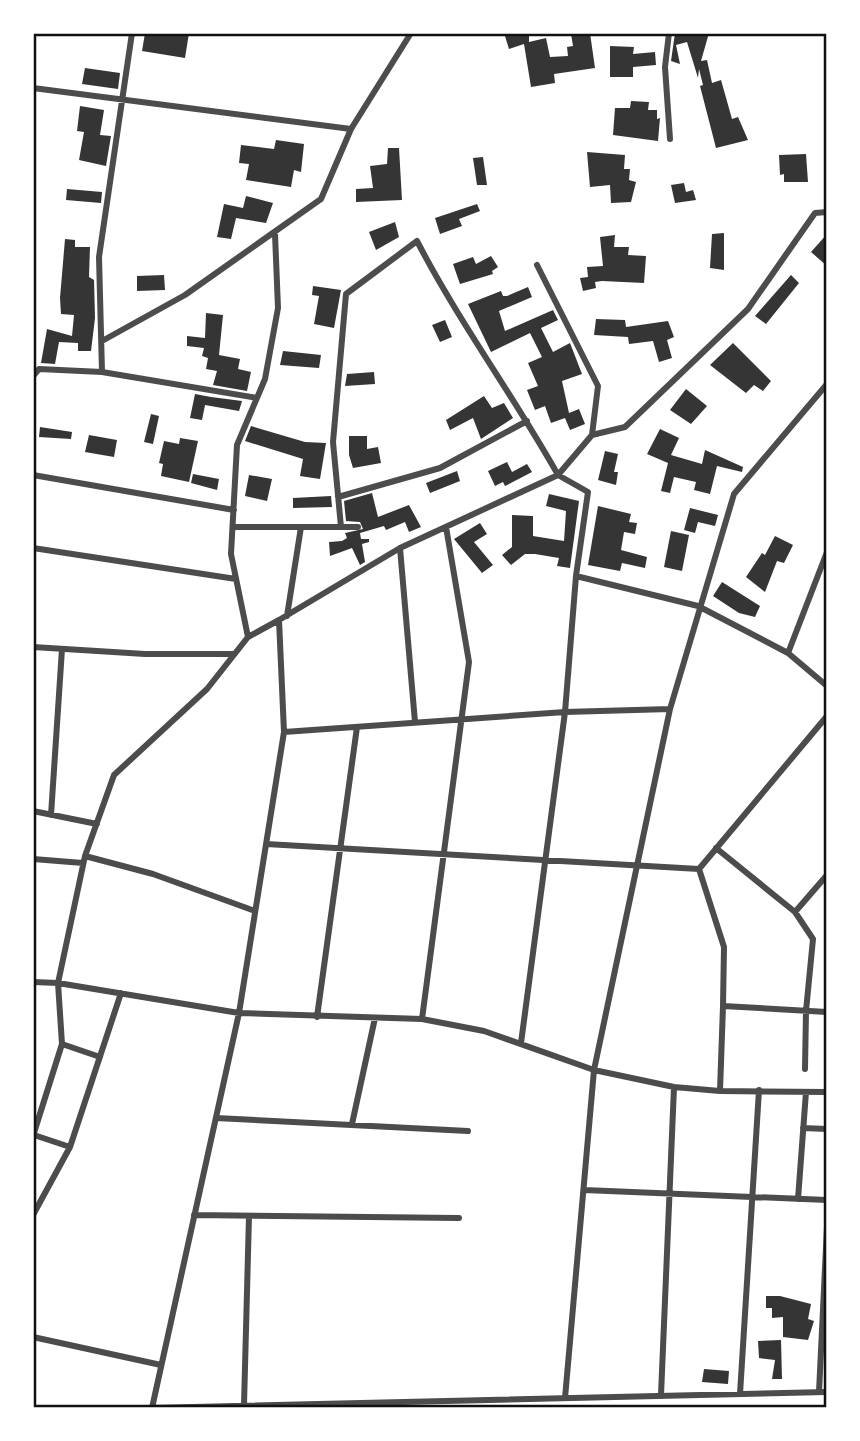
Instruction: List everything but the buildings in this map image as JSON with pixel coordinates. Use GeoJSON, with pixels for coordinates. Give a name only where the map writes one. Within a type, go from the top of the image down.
{"type":"FeatureCollection","features":[{"type":"Feature","properties":{"kind":"street"},"geometry":{"type":"LineString","coordinates":[[102,372],[99,257],[132,33]]}},
{"type":"Feature","properties":{"kind":"street"},"geometry":{"type":"LineString","coordinates":[[102,341],[185,295],[321,200],[351,130],[411,33]]}},
{"type":"Feature","properties":{"kind":"street"},"geometry":{"type":"LineString","coordinates":[[669,33],[665,67],[670,139]]}},
{"type":"Feature","properties":{"kind":"street"},"geometry":{"type":"LineString","coordinates":[[33,88],[351,130]]}},
{"type":"Feature","properties":{"kind":"street"},"geometry":{"type":"LineString","coordinates":[[592,435],[625,427],[678,377],[748,309],[815,212],[827,212]]}},
{"type":"Feature","properties":{"kind":"street"},"geometry":{"type":"LineString","coordinates":[[248,637],[232,554],[237,445],[265,379],[278,307],[275,234]]}},
{"type":"Feature","properties":{"kind":"street"},"geometry":{"type":"LineString","coordinates":[[341,527],[333,442],[346,295],[417,241],[445,294],[527,421],[558,475],[588,492],[576,576],[565,712],[521,1043]]}},
{"type":"Feature","properties":{"kind":"street"},"geometry":{"type":"LineString","coordinates":[[70,1147],[33,1135],[62,1044],[58,983],[84,860],[114,775],[207,689],[248,637],[400,548],[558,475],[592,435],[598,386],[537,265]]}},
{"type":"Feature","properties":{"kind":"street"},"geometry":{"type":"LineString","coordinates":[[33,376],[39,369],[102,372],[257,398]]}},
{"type":"Feature","properties":{"kind":"street"},"geometry":{"type":"LineString","coordinates":[[565,1398],[594,1070],[670,709],[698,606],[734,494],[827,384]]}},
{"type":"Feature","properties":{"kind":"street"},"geometry":{"type":"LineString","coordinates":[[338,497],[440,468],[527,421]]}},
{"type":"Feature","properties":{"kind":"street"},"geometry":{"type":"LineString","coordinates":[[33,475],[234,510]]}},
{"type":"Feature","properties":{"kind":"street"},"geometry":{"type":"LineString","coordinates":[[233,527],[358,527]]}},
{"type":"Feature","properties":{"kind":"street"},"geometry":{"type":"LineString","coordinates":[[287,616],[301,527]]}},
{"type":"Feature","properties":{"kind":"street"},"geometry":{"type":"LineString","coordinates":[[422,1019],[469,662],[446,527]]}},
{"type":"Feature","properties":{"kind":"street"},"geometry":{"type":"LineString","coordinates":[[33,548],[236,579]]}},
{"type":"Feature","properties":{"kind":"street"},"geometry":{"type":"LineString","coordinates":[[400,548],[415,722]]}},
{"type":"Feature","properties":{"kind":"street"},"geometry":{"type":"LineString","coordinates":[[788,653],[827,552]]}},
{"type":"Feature","properties":{"kind":"street"},"geometry":{"type":"LineString","coordinates":[[576,576],[698,606],[788,653],[827,686]]}},
{"type":"Feature","properties":{"kind":"street"},"geometry":{"type":"LineString","coordinates":[[279,620],[284,732],[239,1013],[151,1408],[823,1392],[827,1227]]}},
{"type":"Feature","properties":{"kind":"street"},"geometry":{"type":"LineString","coordinates":[[33,647],[145,654],[234,653]]}},
{"type":"Feature","properties":{"kind":"street"},"geometry":{"type":"LineString","coordinates":[[51,815],[62,649]]}},
{"type":"Feature","properties":{"kind":"street"},"geometry":{"type":"LineString","coordinates":[[284,732],[565,712],[670,709]]}},
{"type":"Feature","properties":{"kind":"street"},"geometry":{"type":"LineString","coordinates":[[699,869],[827,716]]}},
{"type":"Feature","properties":{"kind":"street"},"geometry":{"type":"LineString","coordinates":[[317,1017],[357,727]]}},
{"type":"Feature","properties":{"kind":"street"},"geometry":{"type":"LineString","coordinates":[[33,811],[97,824]]}},
{"type":"Feature","properties":{"kind":"street"},"geometry":{"type":"LineString","coordinates":[[266,844],[699,869]]}},
{"type":"Feature","properties":{"kind":"street"},"geometry":{"type":"LineString","coordinates":[[716,848],[795,912],[813,939],[806,1011],[805,1069]]}},
{"type":"Feature","properties":{"kind":"street"},"geometry":{"type":"LineString","coordinates":[[33,859],[84,860],[153,874],[255,911]]}},
{"type":"Feature","properties":{"kind":"street"},"geometry":{"type":"LineString","coordinates":[[699,869],[724,947],[720,1091]]}},
{"type":"Feature","properties":{"kind":"street"},"geometry":{"type":"LineString","coordinates":[[795,912],[827,875]]}},
{"type":"Feature","properties":{"kind":"street"},"geometry":{"type":"LineString","coordinates":[[33,982],[58,983],[239,1013],[422,1019],[484,1031],[594,1070],[674,1087],[720,1091],[827,1092]]}},
{"type":"Feature","properties":{"kind":"street"},"geometry":{"type":"LineString","coordinates":[[34,1211],[70,1147],[121,993]]}},
{"type":"Feature","properties":{"kind":"street"},"geometry":{"type":"LineString","coordinates":[[723,1006],[827,1012]]}},
{"type":"Feature","properties":{"kind":"street"},"geometry":{"type":"LineString","coordinates":[[352,1124],[375,1018]]}},
{"type":"Feature","properties":{"kind":"street"},"geometry":{"type":"LineString","coordinates":[[62,1044],[100,1057]]}},
{"type":"Feature","properties":{"kind":"street"},"geometry":{"type":"LineString","coordinates":[[661,1395],[674,1087]]}},
{"type":"Feature","properties":{"kind":"street"},"geometry":{"type":"LineString","coordinates":[[740,1394],[759,1090]]}},
{"type":"Feature","properties":{"kind":"street"},"geometry":{"type":"LineString","coordinates":[[798,1199],[806,1092]]}},
{"type":"Feature","properties":{"kind":"street"},"geometry":{"type":"LineString","coordinates":[[216,1118],[468,1131]]}},
{"type":"Feature","properties":{"kind":"street"},"geometry":{"type":"LineString","coordinates":[[803,1128],[827,1129]]}},
{"type":"Feature","properties":{"kind":"street"},"geometry":{"type":"LineString","coordinates":[[584,1190],[827,1200]]}},
{"type":"Feature","properties":{"kind":"street"},"geometry":{"type":"LineString","coordinates":[[194,1215],[459,1218]]}},
{"type":"Feature","properties":{"kind":"street"},"geometry":{"type":"LineString","coordinates":[[244,1405],[249,1216]]}},
{"type":"Feature","properties":{"kind":"street"},"geometry":{"type":"LineString","coordinates":[[33,1337],[161,1365]]}},
{"type":"Feature","properties":{"kind":"street"},"geometry":{"type":"LineString","coordinates":[[589,1397],[590,1408]]}}]}
